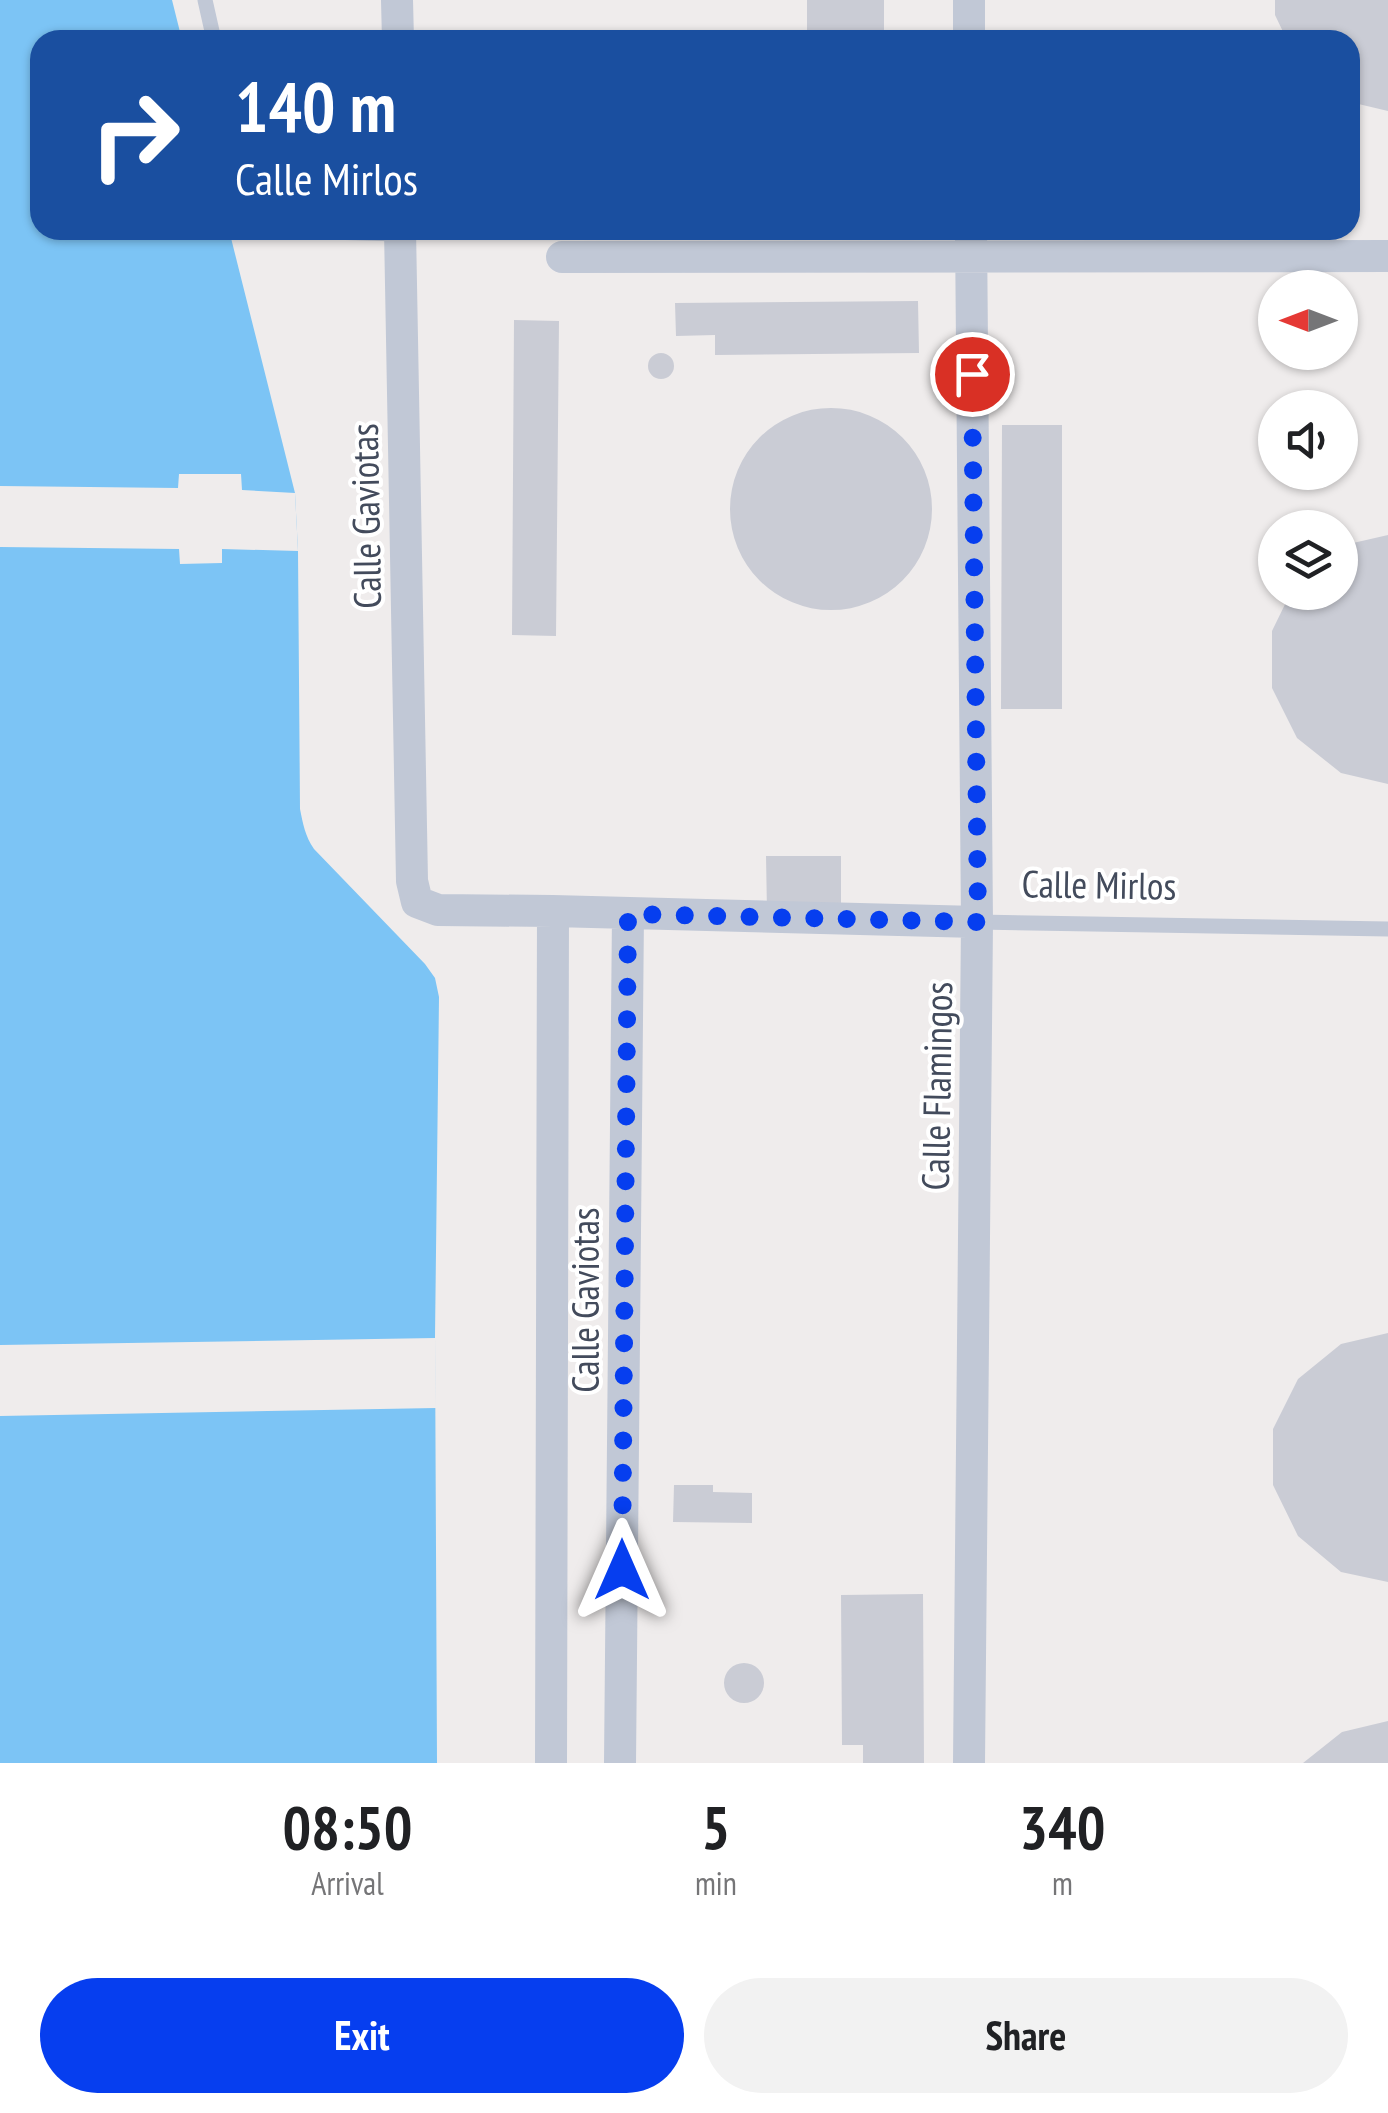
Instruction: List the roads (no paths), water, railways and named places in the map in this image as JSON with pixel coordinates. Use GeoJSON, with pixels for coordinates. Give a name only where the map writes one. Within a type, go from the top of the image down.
{"type":"FeatureCollection","features":[{"type":"Feature","properties":{"kind":"street"},"geometry":{"type":"LineString","coordinates":[[397,0],[398,30]]}},
{"type":"Feature","properties":{"kind":"street"},"geometry":{"type":"LineString","coordinates":[[969,0],[969,30]]}},
{"type":"Feature","properties":{"kind":"street","name":"Calle Gaviotas"},"geometry":{"type":"LineString","coordinates":[[400,240],[412,881],[417,902],[438,910],[628,914],[620,1763]]}},
{"type":"Feature","properties":{"kind":"street"},"geometry":{"type":"LineString","coordinates":[[562,257],[971,243],[1388,256]]}},
{"type":"Feature","properties":{"kind":"street","name":"Calle Flamingos"},"geometry":{"type":"LineString","coordinates":[[969,1763],[978,922],[971,243]]}},
{"type":"Feature","properties":{"kind":"street","name":"Calle Gaviotas"},"geometry":{"type":"LineString","coordinates":[[551,1763],[553,910]]}},
{"type":"Feature","properties":{"kind":"street","name":"Calle Mirlos"},"geometry":{"type":"LineString","coordinates":[[628,914],[978,922]]}},
{"type":"Feature","properties":{"kind":"lane"},"geometry":{"type":"LineString","coordinates":[[206,0],[212,30]]}},
{"type":"Feature","properties":{"kind":"lane","name":"Calle Mirlos"},"geometry":{"type":"LineString","coordinates":[[978,922],[1388,930]]}},
{"type":"Feature","properties":{"kind":"water"},"geometry":{"type":"Polygon","coordinates":[[[0,0],[172,0],[180,30],[30,30],[30,240],[232,240],[295,493],[303,825],[314,849],[435,978],[439,997],[435,1337],[437,1763],[0,1763],[0,0]]]}}]}
